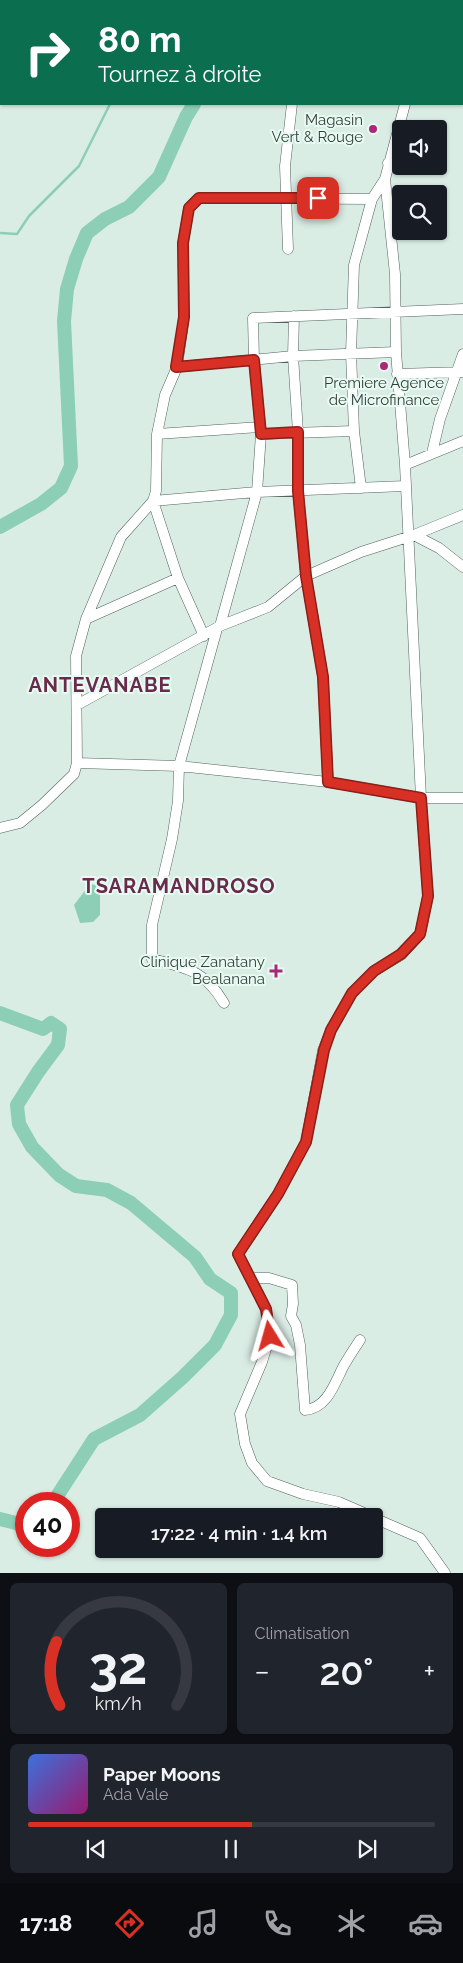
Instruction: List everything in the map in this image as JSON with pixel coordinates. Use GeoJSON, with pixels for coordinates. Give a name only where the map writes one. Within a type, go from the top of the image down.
{"type":"FeatureCollection","features":[{"type":"Feature","properties":{"kind":"street"},"geometry":{"type":"LineString","coordinates":[[288,249],[284,166],[292,105]]}},
{"type":"Feature","properties":{"kind":"street"},"geometry":{"type":"LineString","coordinates":[[352,1508],[339,1502],[303,1494],[267,1482],[252,1463],[245,1444],[240,1414],[262,1362],[270,1336],[266,1309],[238,1254],[278,1194],[306,1142],[324,1050],[331,1030],[352,993],[374,971],[401,954],[420,934],[428,896],[421,798],[411,535],[397,374],[394,312],[395,274],[385,179],[405,105]]}},
{"type":"Feature","properties":{"kind":"street"},"geometry":{"type":"LineString","coordinates":[[388,163],[392,161]]}},
{"type":"Feature","properties":{"kind":"street"},"geometry":{"type":"LineString","coordinates":[[361,488],[354,431],[351,352],[354,265],[372,199],[385,179]]}},
{"type":"Feature","properties":{"kind":"street"},"geometry":{"type":"LineString","coordinates":[[0,828],[20,823],[74,774],[77,763],[76,656],[86,620],[121,537],[153,501],[156,490],[157,434],[165,395],[176,367],[184,317],[183,243],[189,208],[199,198],[372,199]]}},
{"type":"Feature","properties":{"kind":"street"},"geometry":{"type":"LineString","coordinates":[[224,1003],[203,976],[191,968],[152,958],[152,926],[172,839],[178,801],[180,766],[257,492],[260,431],[254,360],[253,318],[463,309]]}},
{"type":"Feature","properties":{"kind":"street"},"geometry":{"type":"LineString","coordinates":[[294,316],[293,356],[298,432],[298,491],[306,576],[323,677],[328,782]]}},
{"type":"Feature","properties":{"kind":"street"},"geometry":{"type":"LineString","coordinates":[[176,367],[351,352],[396,352]]}},
{"type":"Feature","properties":{"kind":"street"},"geometry":{"type":"LineString","coordinates":[[432,453],[459,372],[463,354]]}},
{"type":"Feature","properties":{"kind":"street"},"geometry":{"type":"LineString","coordinates":[[397,374],[459,372]]}},
{"type":"Feature","properties":{"kind":"street"},"geometry":{"type":"LineString","coordinates":[[157,434],[354,431]]}},
{"type":"Feature","properties":{"kind":"street"},"geometry":{"type":"LineString","coordinates":[[404,465],[463,441]]}},
{"type":"Feature","properties":{"kind":"street"},"geometry":{"type":"LineString","coordinates":[[153,501],[257,492],[406,486]]}},
{"type":"Feature","properties":{"kind":"street"},"geometry":{"type":"LineString","coordinates":[[153,501],[178,578],[204,636]]}},
{"type":"Feature","properties":{"kind":"street"},"geometry":{"type":"LineString","coordinates":[[77,705],[219,628],[268,607],[306,576],[361,552],[463,515]]}},
{"type":"Feature","properties":{"kind":"street"},"geometry":{"type":"LineString","coordinates":[[411,535],[439,548],[463,567]]}},
{"type":"Feature","properties":{"kind":"street"},"geometry":{"type":"LineString","coordinates":[[86,620],[178,578]]}},
{"type":"Feature","properties":{"kind":"street"},"geometry":{"type":"LineString","coordinates":[[77,763],[180,766],[328,782],[421,798],[463,798]]}},
{"type":"Feature","properties":{"kind":"street"},"geometry":{"type":"LineString","coordinates":[[250,1278],[269,1278],[292,1285],[293,1304],[291,1316],[296,1325],[300,1346],[305,1410],[317,1407],[331,1393],[360,1340]]}},
{"type":"Feature","properties":{"kind":"street"},"geometry":{"type":"LineString","coordinates":[[383,1522],[420,1538],[444,1573]]}},
{"type":"Feature","properties":{"kind":"shaded area"},"geometry":{"type":"Polygon","coordinates":[[[90,884],[100,886],[100,915],[93,922],[80,923],[74,905],[90,884]]]}},
{"type":"Feature","properties":{"kind":"waterway"},"geometry":{"type":"LineString","coordinates":[[0,233],[17,234],[29,216],[79,166],[110,105]]}},
{"type":"Feature","properties":{"kind":"waterway"},"geometry":{"type":"LineString","coordinates":[[0,527],[41,504],[61,488],[71,466],[64,321],[67,289],[76,259],[87,233],[105,219],[129,207],[159,177],[193,105]]}},
{"type":"Feature","properties":{"kind":"waterway"},"geometry":{"type":"LineString","coordinates":[[0,1013],[43,1029],[51,1023],[60,1029],[58,1045],[17,1105],[19,1124],[32,1147],[59,1175],[76,1186],[107,1190],[131,1203],[195,1257],[210,1279],[231,1293],[231,1315],[215,1345],[183,1377],[140,1415],[94,1439],[60,1492]]}},
{"type":"Feature","properties":{"kind":"waterway"},"geometry":{"type":"LineString","coordinates":[[0,1519],[15,1523]]}},
{"type":"Feature","properties":{"kind":"place","name":"Magasin Vert & Rouge"},"geometry":{"type":"Point","coordinates":[373,129]}},
{"type":"Feature","properties":{"kind":"place","name":"Premiere Agence de Microfinance"},"geometry":{"type":"Point","coordinates":[384,366]}},
{"type":"Feature","properties":{"kind":"place","name":"Clinique Zanatany Bealanana"},"geometry":{"type":"Point","coordinates":[276,971]}},
{"type":"Feature","properties":{"kind":"district","name":"ANTEVANABE"},"geometry":{"type":"Point","coordinates":[100,685]}},
{"type":"Feature","properties":{"kind":"district","name":"TSARAMANDROSO"},"geometry":{"type":"Point","coordinates":[179,886]}},
{"type":"Feature","properties":{"kind":"route"},"geometry":{"type":"LineString","coordinates":[[270,1336],[266,1309],[238,1254],[278,1194],[306,1142],[324,1050],[331,1030],[352,993],[374,971],[401,954],[420,934],[428,896],[421,798],[328,782],[323,677],[306,576],[298,491],[298,432],[261,434],[254,360],[176,367],[184,317],[183,243],[189,208],[199,198],[318,198]]}}]}
